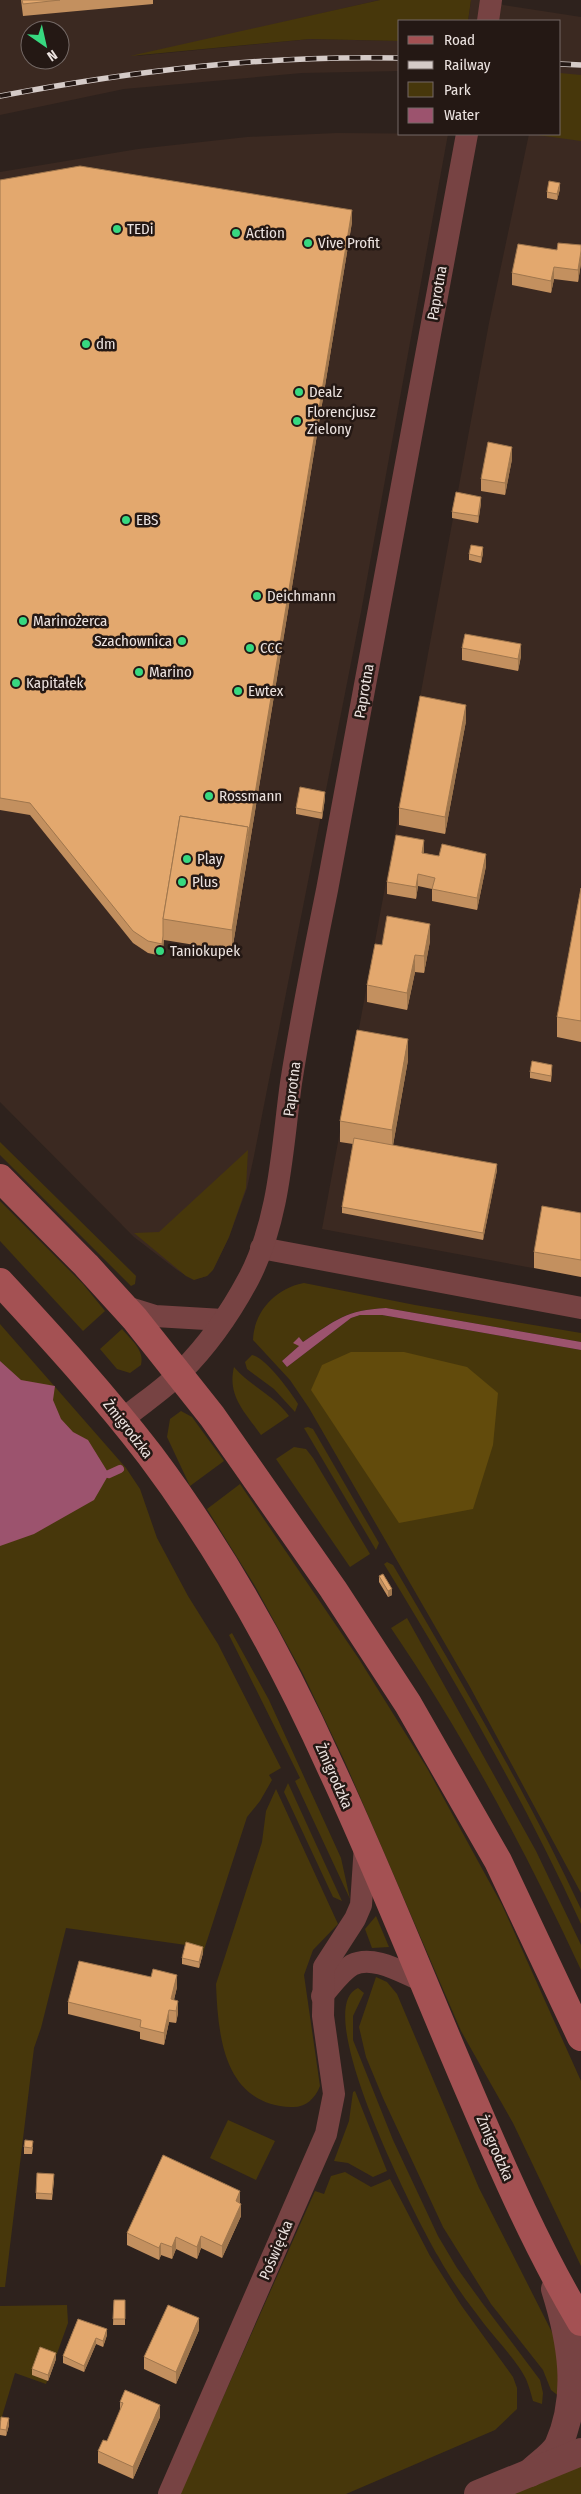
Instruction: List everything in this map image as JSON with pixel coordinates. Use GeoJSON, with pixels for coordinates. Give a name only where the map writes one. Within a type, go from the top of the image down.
{"type":"FeatureCollection","features":[{"type":"Feature","properties":{"kind":"main road"},"geometry":{"type":"LineString","coordinates":[[0,1178],[123,1306],[179,1374],[251,1470],[333,1589],[408,1704],[498,1861],[581,2037]]}},
{"type":"Feature","properties":{"kind":"main road","name":"Żmigrodzka"},"geometry":{"type":"LineString","coordinates":[[0,1282],[68,1355],[122,1420],[182,1502],[250,1609],[296,1694],[332,1768],[492,2143],[549,2268],[581,2322]]}},
{"type":"Feature","properties":{"kind":"street"},"geometry":{"type":"LineString","coordinates":[[488,20],[492,0]]}},
{"type":"Feature","properties":{"kind":"street","name":"Paprotna"},"geometry":{"type":"LineString","coordinates":[[122,1420],[179,1374],[197,1355],[223,1320],[250,1276],[261,1248],[279,1179],[301,1018],[329,880],[467,135]]}},
{"type":"Feature","properties":{"kind":"street"},"geometry":{"type":"LineString","coordinates":[[261,1248],[581,1308]]}},
{"type":"Feature","properties":{"kind":"street"},"geometry":{"type":"LineString","coordinates":[[123,1306],[155,1316],[223,1320]]}},
{"type":"Feature","properties":{"kind":"street","name":"Poświęcka"},"geometry":{"type":"LineString","coordinates":[[169,2494],[326,2134],[334,2094],[322,1996],[324,1967],[355,1919],[361,1905],[365,1845]]}},
{"type":"Feature","properties":{"kind":"street"},"geometry":{"type":"LineString","coordinates":[[322,1996],[344,1971],[361,1961],[383,1966],[423,1981]]}},
{"type":"Feature","properties":{"kind":"street"},"geometry":{"type":"LineString","coordinates":[[530,2473],[558,2446],[572,2419],[576,2400],[574,2350],[549,2268]]}},
{"type":"Feature","properties":{"kind":"street"},"geometry":{"type":"LineString","coordinates":[[478,2494],[581,2452]]}},
{"type":"Feature","properties":{"kind":"shaded area"},"geometry":{"type":"Polygon","coordinates":[[[0,0],[380,0],[136,56],[310,39],[398,41],[398,71],[302,73],[124,89],[0,115],[0,0]]]}},
{"type":"Feature","properties":{"kind":"shaded area"},"geometry":{"type":"Polygon","coordinates":[[[471,0],[497,0],[503,5],[581,17],[581,1277],[322,1229],[489,323],[529,135],[561,135],[561,20],[468,20],[471,0]]]}},
{"type":"Feature","properties":{"kind":"shaded area"},"geometry":{"type":"Polygon","coordinates":[[[337,133],[448,135],[361,612],[254,1156],[247,1188],[229,1237],[214,1268],[207,1276],[200,1278],[187,1276],[177,1270],[134,1237],[0,1102],[0,172],[138,149],[247,137],[337,133]]]}},
{"type":"Feature","properties":{"kind":"shaded area"},"geometry":{"type":"Polygon","coordinates":[[[351,1352],[404,1352],[467,1367],[498,1393],[493,1445],[473,1509],[399,1523],[311,1390],[322,1365],[351,1352]]]}},
{"type":"Feature","properties":{"kind":"green space"},"geometry":{"type":"Polygon","coordinates":[[[380,0],[471,0],[468,20],[398,20],[398,41],[310,39],[130,56],[380,0]]]}},
{"type":"Feature","properties":{"kind":"green space"},"geometry":{"type":"Polygon","coordinates":[[[561,73],[581,75],[581,141],[537,135],[561,135],[561,73]]]}},
{"type":"Feature","properties":{"kind":"green space"},"geometry":{"type":"Polygon","coordinates":[[[0,1142],[136,1276],[135,1284],[131,1286],[0,1155],[0,1142]]]}},
{"type":"Feature","properties":{"kind":"green space"},"geometry":{"type":"Polygon","coordinates":[[[248,1150],[246,1188],[229,1237],[213,1270],[207,1276],[194,1280],[186,1276],[134,1233],[159,1232],[248,1150]]]}},
{"type":"Feature","properties":{"kind":"green space"},"geometry":{"type":"Polygon","coordinates":[[[0,1201],[83,1284],[105,1311],[83,1331],[0,1241],[0,1201]]]}},
{"type":"Feature","properties":{"kind":"green space"},"geometry":{"type":"Polygon","coordinates":[[[304,1283],[415,1305],[581,1333],[581,1342],[386,1308],[372,1309],[342,1318],[303,1342],[299,1337],[299,1346],[282,1361],[287,1367],[351,1318],[360,1315],[382,1315],[581,1350],[581,1893],[470,1687],[309,1408],[290,1380],[253,1340],[257,1320],[268,1302],[284,1290],[304,1283]]]}},
{"type":"Feature","properties":{"kind":"green space"},"geometry":{"type":"Polygon","coordinates":[[[0,1324],[126,1468],[140,1489],[157,1538],[188,1596],[218,1644],[281,1768],[269,1775],[272,1780],[260,1801],[247,1817],[203,1953],[186,1948],[186,1945],[66,1928],[41,2028],[34,2048],[5,2287],[0,2287],[0,1324]]]}},
{"type":"Feature","properties":{"kind":"green space"},"geometry":{"type":"Polygon","coordinates":[[[122,1329],[139,1350],[142,1360],[141,1365],[130,1373],[117,1369],[100,1349],[122,1329]]]}},
{"type":"Feature","properties":{"kind":"green space"},"geometry":{"type":"Polygon","coordinates":[[[252,1355],[264,1362],[284,1384],[298,1404],[295,1412],[274,1389],[247,1369],[245,1362],[252,1355]]]}},
{"type":"Feature","properties":{"kind":"green space"},"geometry":{"type":"Polygon","coordinates":[[[234,1367],[247,1380],[276,1402],[289,1416],[261,1435],[235,1395],[232,1377],[234,1367]]]}},
{"type":"Feature","properties":{"kind":"green space"},"geometry":{"type":"Polygon","coordinates":[[[181,1411],[192,1417],[224,1461],[190,1486],[167,1437],[170,1419],[181,1411]]]}},
{"type":"Feature","properties":{"kind":"green space"},"geometry":{"type":"Polygon","coordinates":[[[304,1428],[313,1429],[379,1543],[376,1550],[304,1428]]]}},
{"type":"Feature","properties":{"kind":"green space"},"geometry":{"type":"Polygon","coordinates":[[[294,1447],[306,1449],[313,1458],[370,1554],[350,1567],[276,1459],[294,1447]]]}},
{"type":"Feature","properties":{"kind":"green space"},"geometry":{"type":"Polygon","coordinates":[[[240,1484],[359,1659],[427,1768],[502,1905],[581,2081],[581,2266],[513,2123],[461,2031],[345,1762],[303,1674],[255,1586],[207,1509],[240,1484]]]}},
{"type":"Feature","properties":{"kind":"green space"},"geometry":{"type":"Polygon","coordinates":[[[387,1562],[393,1565],[515,1778],[581,1909],[581,1924],[536,1832],[488,1741],[384,1564],[387,1562]]]}},
{"type":"Feature","properties":{"kind":"green space"},"geometry":{"type":"Polygon","coordinates":[[[407,1618],[536,1851],[581,1945],[581,1970],[539,1882],[493,1796],[444,1711],[391,1628],[407,1618]]]}},
{"type":"Feature","properties":{"kind":"green space"},"geometry":{"type":"Polygon","coordinates":[[[232,1633],[269,1700],[341,1858],[350,1899],[295,1781],[300,1778],[229,1635],[232,1633]]]}},
{"type":"Feature","properties":{"kind":"green space"},"geometry":{"type":"Polygon","coordinates":[[[288,1783],[342,1901],[333,1897],[284,1792],[288,1783]]]}},
{"type":"Feature","properties":{"kind":"green space"},"geometry":{"type":"Polygon","coordinates":[[[276,1789],[338,1924],[313,1950],[304,1975],[320,2086],[309,2102],[296,2107],[269,2103],[251,2094],[238,2081],[229,2064],[223,2045],[217,2004],[216,1984],[262,1842],[266,1811],[276,1789]]]}},
{"type":"Feature","properties":{"kind":"green space"},"geometry":{"type":"Polygon","coordinates":[[[376,1916],[389,1947],[372,1948],[365,1929],[376,1916]]]}},
{"type":"Feature","properties":{"kind":"green space"},"geometry":{"type":"Polygon","coordinates":[[[376,1977],[387,1982],[397,1994],[479,2188],[561,2350],[560,2397],[551,2390],[543,2370],[491,2304],[443,2227],[383,2098],[366,2057],[359,2027],[376,1977]]]}},
{"type":"Feature","properties":{"kind":"green space"},"geometry":{"type":"Polygon","coordinates":[[[358,1988],[364,1993],[353,2016],[353,2040],[393,2140],[438,2236],[457,2268],[540,2380],[543,2393],[542,2404],[533,2401],[522,2371],[482,2321],[447,2271],[410,2203],[391,2162],[372,2118],[356,2073],[347,2034],[346,2004],[358,1988]]]}},
{"type":"Feature","properties":{"kind":"green space"},"geometry":{"type":"Polygon","coordinates":[[[355,2091],[387,2171],[373,2177],[348,2163],[334,2161],[349,2121],[353,2092],[355,2091]]]}},
{"type":"Feature","properties":{"kind":"green space"},"geometry":{"type":"Polygon","coordinates":[[[228,2120],[275,2141],[256,2180],[210,2158],[228,2120]]]}},
{"type":"Feature","properties":{"kind":"green space"},"geometry":{"type":"Polygon","coordinates":[[[345,2172],[371,2187],[390,2179],[430,2256],[461,2305],[513,2377],[517,2388],[517,2409],[495,2430],[346,2494],[180,2494],[315,2191],[324,2194],[331,2176],[345,2172]]]}},
{"type":"Feature","properties":{"kind":"green space"},"geometry":{"type":"Polygon","coordinates":[[[67,2305],[68,2323],[46,2384],[15,2373],[0,2423],[0,2306],[67,2305]]]}},
{"type":"Feature","properties":{"kind":"green space"},"geometry":{"type":"Polygon","coordinates":[[[581,2458],[581,2494],[500,2494],[581,2458]]]}},
{"type":"Feature","properties":{"kind":"water"},"geometry":{"type":"Polygon","coordinates":[[[386,1308],[581,1342],[581,1350],[382,1315],[360,1315],[351,1318],[287,1367],[282,1361],[299,1346],[293,1343],[299,1337],[303,1342],[324,1328],[351,1314],[386,1308]]]}},
{"type":"Feature","properties":{"kind":"water"},"geometry":{"type":"Polygon","coordinates":[[[0,1361],[21,1380],[55,1386],[53,1400],[61,1419],[73,1432],[88,1440],[109,1474],[94,1500],[34,1534],[0,1546],[0,1361]]]}},
{"type":"Feature","properties":{"kind":"building"},"geometry":{"type":"Polygon","coordinates":[[[22,0],[60,0],[23,4],[22,0]]]}},
{"type":"Feature","properties":{"kind":"building","name":"Marino"},"geometry":{"type":"Polygon","coordinates":[[[80,166],[352,210],[248,836],[248,827],[180,816],[163,919],[162,944],[148,941],[133,931],[30,803],[0,798],[0,180],[80,166]]]}},
{"type":"Feature","properties":{"kind":"building"},"geometry":{"type":"Polygon","coordinates":[[[549,181],[560,183],[557,194],[547,192],[549,181]]]}},
{"type":"Feature","properties":{"kind":"building"},"geometry":{"type":"Polygon","coordinates":[[[558,243],[581,245],[578,270],[554,267],[551,281],[512,273],[518,244],[557,250],[558,243]]]}},
{"type":"Feature","properties":{"kind":"building"},"geometry":{"type":"Polygon","coordinates":[[[488,442],[512,447],[505,483],[481,479],[488,442]]]}},
{"type":"Feature","properties":{"kind":"building"},"geometry":{"type":"Polygon","coordinates":[[[456,492],[481,497],[478,516],[452,512],[456,492]]]}},
{"type":"Feature","properties":{"kind":"building"},"geometry":{"type":"Polygon","coordinates":[[[471,545],[483,547],[481,557],[469,554],[471,545]]]}},
{"type":"Feature","properties":{"kind":"building"},"geometry":{"type":"Polygon","coordinates":[[[465,634],[521,644],[518,659],[462,648],[465,634]]]}},
{"type":"Feature","properties":{"kind":"building"},"geometry":{"type":"Polygon","coordinates":[[[420,696],[466,705],[445,817],[399,808],[420,696]]]}},
{"type":"Feature","properties":{"kind":"building"},"geometry":{"type":"Polygon","coordinates":[[[300,787],[325,792],[322,813],[296,808],[300,787]]]}},
{"type":"Feature","properties":{"kind":"building"},"geometry":{"type":"Polygon","coordinates":[[[180,816],[248,827],[232,930],[163,919],[180,816]]]}},
{"type":"Feature","properties":{"kind":"building"},"geometry":{"type":"Polygon","coordinates":[[[396,835],[424,840],[422,853],[439,856],[442,844],[486,854],[477,898],[432,889],[435,878],[418,874],[416,887],[387,882],[396,835]]]}},
{"type":"Feature","properties":{"kind":"building"},"geometry":{"type":"Polygon","coordinates":[[[581,888],[581,1021],[557,1017],[581,888]]]}},
{"type":"Feature","properties":{"kind":"building"},"geometry":{"type":"Polygon","coordinates":[[[387,916],[430,924],[424,956],[415,955],[407,993],[367,985],[375,944],[382,945],[387,916]]]}},
{"type":"Feature","properties":{"kind":"building"},"geometry":{"type":"Polygon","coordinates":[[[357,1030],[408,1039],[392,1130],[340,1121],[357,1030]]]}},
{"type":"Feature","properties":{"kind":"building"},"geometry":{"type":"Polygon","coordinates":[[[532,1061],[552,1065],[551,1076],[530,1072],[532,1061]]]}},
{"type":"Feature","properties":{"kind":"building"},"geometry":{"type":"Polygon","coordinates":[[[354,1138],[497,1164],[483,1233],[342,1207],[354,1138]]]}},
{"type":"Feature","properties":{"kind":"building"},"geometry":{"type":"Polygon","coordinates":[[[542,1206],[581,1213],[581,1260],[534,1252],[542,1206]]]}},
{"type":"Feature","properties":{"kind":"building"},"geometry":{"type":"Polygon","coordinates":[[[383,1574],[392,1589],[388,1591],[379,1576],[383,1574]]]}},
{"type":"Feature","properties":{"kind":"building"},"geometry":{"type":"Polygon","coordinates":[[[186,1942],[203,1947],[199,1962],[182,1958],[186,1942]]]}},
{"type":"Feature","properties":{"kind":"building"},"geometry":{"type":"Polygon","coordinates":[[[79,1961],[151,1977],[153,1969],[177,1975],[171,1999],[178,2001],[176,2011],[169,2010],[164,2033],[140,2027],[141,2020],[68,2002],[79,1961]]]}},
{"type":"Feature","properties":{"kind":"building"},"geometry":{"type":"Polygon","coordinates":[[[25,2140],[33,2141],[32,2148],[24,2147],[25,2140]]]}},
{"type":"Feature","properties":{"kind":"building"},"geometry":{"type":"Polygon","coordinates":[[[163,2155],[240,2191],[236,2201],[241,2204],[222,2246],[201,2236],[197,2247],[176,2237],[172,2247],[161,2243],[159,2248],[127,2233],[163,2155]]]}},
{"type":"Feature","properties":{"kind":"building"},"geometry":{"type":"Polygon","coordinates":[[[37,2173],[54,2174],[52,2194],[36,2193],[37,2173]]]}},
{"type":"Feature","properties":{"kind":"building"},"geometry":{"type":"Polygon","coordinates":[[[114,2300],[125,2300],[125,2319],[113,2319],[114,2300]]]}},
{"type":"Feature","properties":{"kind":"building"},"geometry":{"type":"Polygon","coordinates":[[[168,2305],[199,2318],[176,2372],[144,2357],[168,2305]]]}},
{"type":"Feature","properties":{"kind":"building"},"geometry":{"type":"Polygon","coordinates":[[[78,2319],[107,2329],[103,2341],[96,2338],[84,2366],[63,2356],[78,2319]]]}},
{"type":"Feature","properties":{"kind":"building"},"geometry":{"type":"Polygon","coordinates":[[[40,2347],[56,2353],[48,2375],[32,2369],[40,2347]]]}},
{"type":"Feature","properties":{"kind":"building"},"geometry":{"type":"Polygon","coordinates":[[[125,2390],[160,2405],[133,2467],[98,2451],[103,2440],[107,2441],[123,2403],[120,2402],[125,2390]]]}},
{"type":"Feature","properties":{"kind":"building"},"geometry":{"type":"Polygon","coordinates":[[[1,2417],[9,2418],[6,2430],[0,2429],[1,2417]]]}},
{"type":"Feature","properties":{"kind":"waterway"},"geometry":{"type":"LineString","coordinates":[[109,1474],[120,1469]]}},
{"type":"Feature","properties":{"kind":"railway"},"geometry":{"type":"LineString","coordinates":[[0,96],[99,79],[199,66],[299,59],[398,58]]}},
{"type":"Feature","properties":{"kind":"railway"},"geometry":{"type":"LineString","coordinates":[[561,64],[581,65]]}},
{"type":"Feature","properties":{"kind":"place","name":"TEDi"},"geometry":{"type":"Point","coordinates":[117,229]}},
{"type":"Feature","properties":{"kind":"place","name":"Action"},"geometry":{"type":"Point","coordinates":[236,233]}},
{"type":"Feature","properties":{"kind":"place","name":"Vive Profit"},"geometry":{"type":"Point","coordinates":[308,243]}},
{"type":"Feature","properties":{"kind":"place","name":"dm"},"geometry":{"type":"Point","coordinates":[86,344]}},
{"type":"Feature","properties":{"kind":"place","name":"Dealz"},"geometry":{"type":"Point","coordinates":[299,392]}},
{"type":"Feature","properties":{"kind":"place","name":"Florencjusz Zielony"},"geometry":{"type":"Point","coordinates":[297,421]}},
{"type":"Feature","properties":{"kind":"place","name":"EBS"},"geometry":{"type":"Point","coordinates":[126,520]}},
{"type":"Feature","properties":{"kind":"place","name":"Deichmann"},"geometry":{"type":"Point","coordinates":[257,596]}},
{"type":"Feature","properties":{"kind":"place","name":"Marinożerca"},"geometry":{"type":"Point","coordinates":[23,621]}},
{"type":"Feature","properties":{"kind":"place","name":"Szachownica"},"geometry":{"type":"Point","coordinates":[182,641]}},
{"type":"Feature","properties":{"kind":"place","name":"CCC"},"geometry":{"type":"Point","coordinates":[250,648]}},
{"type":"Feature","properties":{"kind":"place","name":"Marino"},"geometry":{"type":"Point","coordinates":[139,672]}},
{"type":"Feature","properties":{"kind":"place","name":"Kapitałek"},"geometry":{"type":"Point","coordinates":[16,683]}},
{"type":"Feature","properties":{"kind":"place","name":"Ewtex"},"geometry":{"type":"Point","coordinates":[238,691]}},
{"type":"Feature","properties":{"kind":"place","name":"Rossmann"},"geometry":{"type":"Point","coordinates":[209,796]}},
{"type":"Feature","properties":{"kind":"place","name":"Play"},"geometry":{"type":"Point","coordinates":[187,859]}},
{"type":"Feature","properties":{"kind":"place","name":"Plus"},"geometry":{"type":"Point","coordinates":[182,882]}},
{"type":"Feature","properties":{"kind":"place","name":"Taniokupek"},"geometry":{"type":"Point","coordinates":[160,951]}}]}
